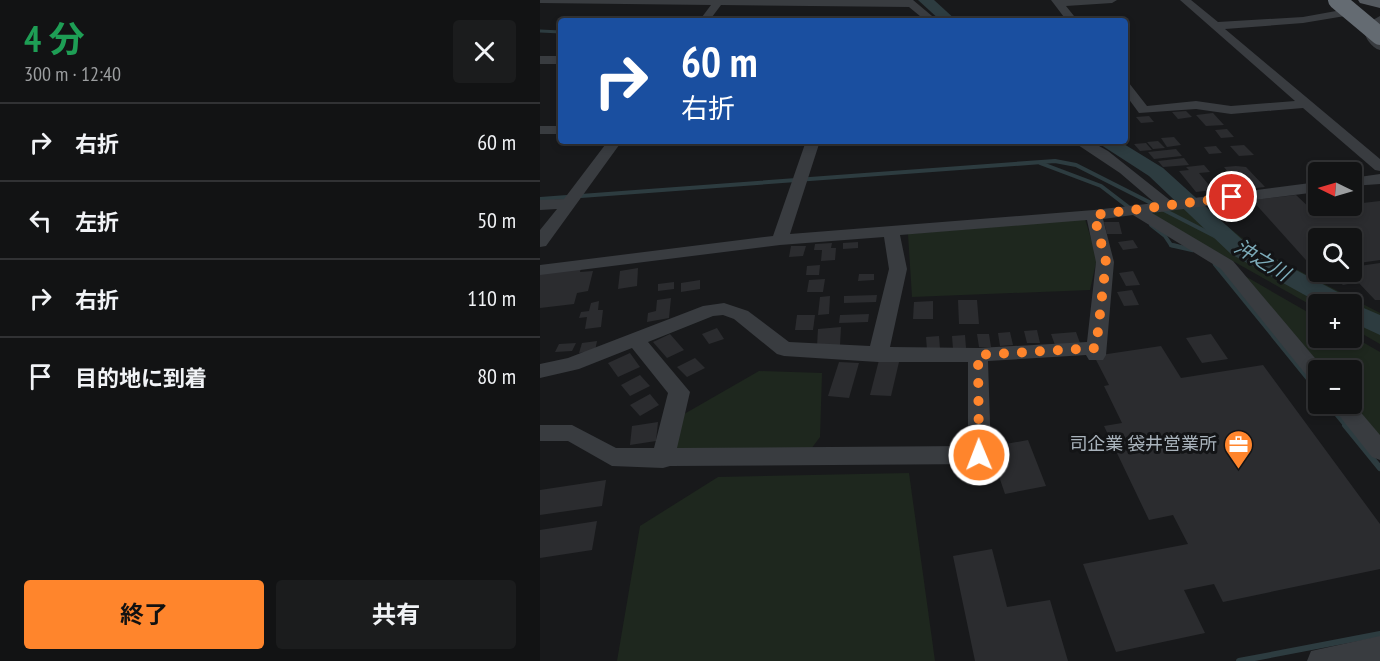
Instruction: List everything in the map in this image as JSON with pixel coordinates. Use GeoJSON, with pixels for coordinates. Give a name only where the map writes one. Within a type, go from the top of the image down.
{"type":"FeatureCollection","features":[{"type":"Feature","properties":{"kind":"highway"},"geometry":{"type":"LineString","coordinates":[[1337,0],[1377,26]]}},
{"type":"Feature","properties":{"kind":"highway"},"geometry":{"type":"LineString","coordinates":[[1350,0],[1377,26]]}},
{"type":"Feature","properties":{"kind":"main road"},"geometry":{"type":"LineString","coordinates":[[1365,0],[1379,2]]}},
{"type":"Feature","properties":{"kind":"street"},"geometry":{"type":"LineString","coordinates":[[540,0],[909,2],[929,18]]}},
{"type":"Feature","properties":{"kind":"street"},"geometry":{"type":"LineString","coordinates":[[1058,2],[1113,0]]}},
{"type":"Feature","properties":{"kind":"street"},"geometry":{"type":"LineString","coordinates":[[1185,0],[1303,104],[1380,167]]}},
{"type":"Feature","properties":{"kind":"street"},"geometry":{"type":"LineString","coordinates":[[706,18],[719,1]]}},
{"type":"Feature","properties":{"kind":"street"},"geometry":{"type":"LineString","coordinates":[[1058,2],[1071,18]]}},
{"type":"Feature","properties":{"kind":"street"},"geometry":{"type":"LineString","coordinates":[[1214,26],[1303,20],[1347,12],[1377,26],[1369,33],[1380,47]]}},
{"type":"Feature","properties":{"kind":"street"},"geometry":{"type":"LineString","coordinates":[[540,60],[558,60]]}},
{"type":"Feature","properties":{"kind":"street"},"geometry":{"type":"LineString","coordinates":[[1128,90],[1144,110],[1196,105],[1231,110],[1303,104]]}},
{"type":"Feature","properties":{"kind":"street"},"geometry":{"type":"LineString","coordinates":[[540,130],[558,130]]}},
{"type":"Feature","properties":{"kind":"street"},"geometry":{"type":"LineString","coordinates":[[540,242],[613,144]]}},
{"type":"Feature","properties":{"kind":"street"},"geometry":{"type":"LineString","coordinates":[[780,240],[812,144]]}},
{"type":"Feature","properties":{"kind":"street"},"geometry":{"type":"LineString","coordinates":[[1085,144],[1143,181],[1167,206]]}},
{"type":"Feature","properties":{"kind":"street"},"geometry":{"type":"LineString","coordinates":[[1362,182],[1380,179]]}},
{"type":"Feature","properties":{"kind":"street"},"geometry":{"type":"LineString","coordinates":[[540,270],[780,240],[1094,215],[1308,188]]}},
{"type":"Feature","properties":{"kind":"street"},"geometry":{"type":"LineString","coordinates":[[540,205],[572,199]]}},
{"type":"Feature","properties":{"kind":"street"},"geometry":{"type":"LineString","coordinates":[[1135,210],[1227,265],[1308,364]]}},
{"type":"Feature","properties":{"kind":"street"},"geometry":{"type":"LineString","coordinates":[[540,371],[572,364],[710,310],[724,309],[741,315],[783,349],[878,355],[978,355],[1096,351],[1106,262],[1094,215]]}},
{"type":"Feature","properties":{"kind":"street"},"geometry":{"type":"LineString","coordinates":[[878,355],[898,269],[891,231]]}},
{"type":"Feature","properties":{"kind":"street"},"geometry":{"type":"LineString","coordinates":[[635,339],[679,392],[663,459]]}},
{"type":"Feature","properties":{"kind":"street"},"geometry":{"type":"LineString","coordinates":[[540,433],[572,433],[612,457],[663,459],[979,455],[978,355]]}},
{"type":"Feature","properties":{"kind":"street"},"geometry":{"type":"LineString","coordinates":[[1349,414],[1380,451]]}},
{"type":"Feature","properties":{"kind":"street"},"geometry":{"type":"LineString","coordinates":[[1321,661],[1380,650]]}},
{"type":"Feature","properties":{"kind":"shaded area"},"geometry":{"type":"Polygon","coordinates":[[[1202,206],[1252,246],[1308,275],[1308,282],[1321,282],[1344,294],[1308,294],[1308,303],[1144,211],[1202,206]]]}},
{"type":"Feature","properties":{"kind":"shaded area"},"geometry":{"type":"Polygon","coordinates":[[[1085,219],[1097,258],[1090,290],[912,297],[908,234],[1085,219]]]}},
{"type":"Feature","properties":{"kind":"shaded area"},"geometry":{"type":"Polygon","coordinates":[[[1245,276],[1308,312],[1308,348],[1362,348],[1362,342],[1380,352],[1380,436],[1361,414],[1362,360],[1316,360],[1245,276]]]}},
{"type":"Feature","properties":{"kind":"shaded area"},"geometry":{"type":"Polygon","coordinates":[[[1362,304],[1380,313],[1380,344],[1362,334],[1362,304]]]}},
{"type":"Feature","properties":{"kind":"shaded area"},"geometry":{"type":"Polygon","coordinates":[[[759,371],[822,373],[820,437],[805,457],[677,450],[672,421],[759,371]]]}},
{"type":"Feature","properties":{"kind":"shaded area"},"geometry":{"type":"Polygon","coordinates":[[[909,473],[935,661],[617,661],[640,526],[718,477],[909,473]]]}},
{"type":"Feature","properties":{"kind":"building"},"geometry":{"type":"Polygon","coordinates":[[[1186,111],[1192,117],[1178,119],[1172,112],[1186,111]]]}},
{"type":"Feature","properties":{"kind":"building"},"geometry":{"type":"Polygon","coordinates":[[[1213,113],[1224,125],[1206,126],[1196,115],[1213,113]]]}},
{"type":"Feature","properties":{"kind":"building"},"geometry":{"type":"Polygon","coordinates":[[[1149,116],[1154,122],[1141,123],[1136,117],[1149,116]]]}},
{"type":"Feature","properties":{"kind":"building"},"geometry":{"type":"Polygon","coordinates":[[[1227,129],[1234,137],[1221,138],[1215,130],[1227,129]]]}},
{"type":"Feature","properties":{"kind":"building"},"geometry":{"type":"Polygon","coordinates":[[[1174,137],[1181,145],[1167,147],[1161,138],[1174,137]]]}},
{"type":"Feature","properties":{"kind":"building"},"geometry":{"type":"Polygon","coordinates":[[[1158,141],[1165,148],[1153,149],[1147,142],[1158,141]]]}},
{"type":"Feature","properties":{"kind":"building"},"geometry":{"type":"Polygon","coordinates":[[[1146,143],[1152,150],[1140,151],[1134,144],[1146,143]]]}},
{"type":"Feature","properties":{"kind":"building"},"geometry":{"type":"Polygon","coordinates":[[[1244,145],[1254,155],[1239,156],[1230,146],[1244,145]]]}},
{"type":"Feature","properties":{"kind":"building"},"geometry":{"type":"Polygon","coordinates":[[[1216,146],[1222,153],[1209,154],[1204,147],[1216,146]]]}},
{"type":"Feature","properties":{"kind":"building"},"geometry":{"type":"Polygon","coordinates":[[[1176,149],[1182,156],[1154,159],[1148,152],[1176,149]]]}},
{"type":"Feature","properties":{"kind":"building"},"geometry":{"type":"Polygon","coordinates":[[[1184,158],[1189,165],[1163,167],[1158,161],[1184,158]]]}},
{"type":"Feature","properties":{"kind":"building"},"geometry":{"type":"Polygon","coordinates":[[[1204,165],[1210,172],[1199,173],[1213,190],[1196,192],[1179,171],[1189,170],[1186,167],[1204,165]]]}},
{"type":"Feature","properties":{"kind":"building"},"geometry":{"type":"Polygon","coordinates":[[[1224,167],[1246,167],[1265,187],[1238,190],[1223,173],[1228,172],[1224,167]]]}},
{"type":"Feature","properties":{"kind":"building"},"geometry":{"type":"Polygon","coordinates":[[[1296,195],[1308,206],[1308,216],[1362,216],[1362,203],[1380,201],[1380,260],[1362,263],[1362,228],[1308,228],[1308,262],[1252,200],[1296,195]]]}},
{"type":"Feature","properties":{"kind":"building"},"geometry":{"type":"Polygon","coordinates":[[[1104,222],[1119,222],[1122,234],[1107,234],[1104,222]]]}},
{"type":"Feature","properties":{"kind":"building"},"geometry":{"type":"Polygon","coordinates":[[[1133,240],[1138,248],[1123,250],[1118,242],[1133,240]]]}},
{"type":"Feature","properties":{"kind":"building"},"geometry":{"type":"Polygon","coordinates":[[[858,242],[858,248],[843,249],[843,243],[858,242]]]}},
{"type":"Feature","properties":{"kind":"building"},"geometry":{"type":"Polygon","coordinates":[[[832,243],[831,248],[836,248],[835,260],[821,261],[822,250],[814,250],[815,244],[832,243]]]}},
{"type":"Feature","properties":{"kind":"building"},"geometry":{"type":"Polygon","coordinates":[[[791,246],[806,246],[803,256],[789,257],[791,246]]]}},
{"type":"Feature","properties":{"kind":"building"},"geometry":{"type":"Polygon","coordinates":[[[1380,263],[1380,300],[1375,300],[1358,282],[1362,282],[1362,266],[1380,263]]]}},
{"type":"Feature","properties":{"kind":"building"},"geometry":{"type":"Polygon","coordinates":[[[820,265],[819,275],[806,275],[807,266],[820,265]]]}},
{"type":"Feature","properties":{"kind":"building"},"geometry":{"type":"Polygon","coordinates":[[[581,268],[580,272],[593,271],[588,291],[577,293],[574,304],[540,308],[540,272],[581,268]]]}},
{"type":"Feature","properties":{"kind":"building"},"geometry":{"type":"Polygon","coordinates":[[[638,268],[637,286],[618,289],[620,271],[638,268]]]}},
{"type":"Feature","properties":{"kind":"building"},"geometry":{"type":"Polygon","coordinates":[[[1133,271],[1140,285],[1126,286],[1119,273],[1133,271]]]}},
{"type":"Feature","properties":{"kind":"building"},"geometry":{"type":"Polygon","coordinates":[[[859,274],[874,274],[874,280],[858,281],[859,274]]]}},
{"type":"Feature","properties":{"kind":"building"},"geometry":{"type":"Polygon","coordinates":[[[825,279],[823,292],[807,292],[809,280],[825,279]]]}},
{"type":"Feature","properties":{"kind":"building"},"geometry":{"type":"Polygon","coordinates":[[[700,280],[700,289],[681,292],[681,283],[700,280]]]}},
{"type":"Feature","properties":{"kind":"building"},"geometry":{"type":"Polygon","coordinates":[[[674,282],[674,289],[658,291],[658,284],[674,282]]]}},
{"type":"Feature","properties":{"kind":"building"},"geometry":{"type":"Polygon","coordinates":[[[1340,282],[1358,282],[1343,285],[1340,282]]]}},
{"type":"Feature","properties":{"kind":"building"},"geometry":{"type":"Polygon","coordinates":[[[1132,290],[1139,305],[1124,306],[1117,292],[1132,290]]]}},
{"type":"Feature","properties":{"kind":"building"},"geometry":{"type":"Polygon","coordinates":[[[877,295],[876,302],[844,303],[844,296],[877,295]]]}},
{"type":"Feature","properties":{"kind":"building"},"geometry":{"type":"Polygon","coordinates":[[[830,296],[829,314],[818,315],[820,297],[830,296]]]}},
{"type":"Feature","properties":{"kind":"building"},"geometry":{"type":"Polygon","coordinates":[[[671,298],[669,318],[647,322],[648,313],[656,311],[657,300],[671,298]]]}},
{"type":"Feature","properties":{"kind":"building"},"geometry":{"type":"Polygon","coordinates":[[[958,300],[977,300],[979,324],[959,324],[958,300]]]}},
{"type":"Feature","properties":{"kind":"building"},"geometry":{"type":"Polygon","coordinates":[[[599,301],[598,310],[603,310],[601,327],[585,329],[587,317],[579,318],[581,312],[589,311],[591,303],[599,301]]]}},
{"type":"Feature","properties":{"kind":"building"},"geometry":{"type":"Polygon","coordinates":[[[933,301],[933,319],[913,319],[914,302],[933,301]]]}},
{"type":"Feature","properties":{"kind":"building"},"geometry":{"type":"Polygon","coordinates":[[[869,314],[868,322],[839,323],[840,315],[869,314]]]}},
{"type":"Feature","properties":{"kind":"building"},"geometry":{"type":"Polygon","coordinates":[[[797,315],[815,315],[813,330],[795,330],[797,315]]]}},
{"type":"Feature","properties":{"kind":"building"},"geometry":{"type":"Polygon","coordinates":[[[841,327],[840,345],[817,346],[818,329],[841,327]]]}},
{"type":"Feature","properties":{"kind":"building"},"geometry":{"type":"Polygon","coordinates":[[[717,328],[724,339],[709,344],[702,334],[717,328]]]}},
{"type":"Feature","properties":{"kind":"building"},"geometry":{"type":"Polygon","coordinates":[[[1037,330],[1040,343],[1027,343],[1024,331],[1037,330]]]}},
{"type":"Feature","properties":{"kind":"building"},"geometry":{"type":"Polygon","coordinates":[[[1010,332],[1013,345],[1000,346],[998,333],[1010,332]]]}},
{"type":"Feature","properties":{"kind":"building"},"geometry":{"type":"Polygon","coordinates":[[[1076,332],[1080,343],[1055,345],[1051,334],[1076,332]]]}},
{"type":"Feature","properties":{"kind":"building"},"geometry":{"type":"Polygon","coordinates":[[[670,334],[684,350],[667,358],[653,342],[670,334]]]}},
{"type":"Feature","properties":{"kind":"building"},"geometry":{"type":"Polygon","coordinates":[[[977,334],[989,334],[991,347],[979,347],[977,334]]]}},
{"type":"Feature","properties":{"kind":"building"},"geometry":{"type":"Polygon","coordinates":[[[1211,334],[1228,359],[1202,363],[1186,338],[1211,334]]]}},
{"type":"Feature","properties":{"kind":"building"},"geometry":{"type":"Polygon","coordinates":[[[965,335],[966,348],[953,349],[952,336],[965,335]]]}},
{"type":"Feature","properties":{"kind":"building"},"geometry":{"type":"Polygon","coordinates":[[[939,336],[940,349],[927,350],[926,337],[939,336]]]}},
{"type":"Feature","properties":{"kind":"building"},"geometry":{"type":"Polygon","coordinates":[[[597,341],[595,351],[579,353],[582,343],[597,341]]]}},
{"type":"Feature","properties":{"kind":"building"},"geometry":{"type":"Polygon","coordinates":[[[576,343],[572,351],[555,352],[559,344],[576,343]]]}},
{"type":"Feature","properties":{"kind":"building"},"geometry":{"type":"Polygon","coordinates":[[[1161,346],[1181,378],[1263,365],[1380,524],[1380,569],[1223,602],[1214,584],[1184,590],[1205,633],[1116,652],[1083,564],[1188,544],[1173,515],[1149,520],[1104,426],[1122,423],[1104,386],[1109,385],[1094,356],[1161,346]]]}},
{"type":"Feature","properties":{"kind":"building"},"geometry":{"type":"Polygon","coordinates":[[[630,353],[640,367],[618,377],[608,363],[630,353]]]}},
{"type":"Feature","properties":{"kind":"building"},"geometry":{"type":"Polygon","coordinates":[[[695,358],[705,368],[687,377],[677,367],[695,358]]]}},
{"type":"Feature","properties":{"kind":"building"},"geometry":{"type":"Polygon","coordinates":[[[879,360],[899,362],[891,396],[870,395],[879,360]]]}},
{"type":"Feature","properties":{"kind":"building"},"geometry":{"type":"Polygon","coordinates":[[[839,362],[859,363],[849,398],[828,396],[839,362]]]}},
{"type":"Feature","properties":{"kind":"building"},"geometry":{"type":"Polygon","coordinates":[[[640,375],[650,386],[630,396],[621,385],[640,375]]]}},
{"type":"Feature","properties":{"kind":"building"},"geometry":{"type":"Polygon","coordinates":[[[650,394],[659,405],[640,416],[630,405],[650,394]]]}},
{"type":"Feature","properties":{"kind":"building"},"geometry":{"type":"Polygon","coordinates":[[[658,422],[656,441],[630,445],[632,426],[658,422]]]}},
{"type":"Feature","properties":{"kind":"building"},"geometry":{"type":"Polygon","coordinates":[[[1028,440],[1046,486],[1005,494],[989,447],[1028,440]]]}},
{"type":"Feature","properties":{"kind":"building"},"geometry":{"type":"Polygon","coordinates":[[[606,480],[602,506],[540,515],[540,490],[606,480]]]}},
{"type":"Feature","properties":{"kind":"building"},"geometry":{"type":"Polygon","coordinates":[[[597,521],[592,550],[540,558],[540,530],[597,521]]]}},
{"type":"Feature","properties":{"kind":"building"},"geometry":{"type":"Polygon","coordinates":[[[992,549],[1007,607],[1050,600],[1068,661],[975,661],[953,556],[992,549]]]}},
{"type":"Feature","properties":{"kind":"waterway","name":"沖之川"},"geometry":{"type":"LineString","coordinates":[[925,0],[946,18]]}},
{"type":"Feature","properties":{"kind":"waterway"},"geometry":{"type":"LineString","coordinates":[[540,31],[558,32]]}},
{"type":"Feature","properties":{"kind":"waterway","name":"沖之川"},"geometry":{"type":"LineString","coordinates":[[1110,144],[1156,172],[1239,249],[1322,294]]}},
{"type":"Feature","properties":{"kind":"waterway"},"geometry":{"type":"LineString","coordinates":[[540,199],[1055,161],[1076,165],[1155,205]]}},
{"type":"Feature","properties":{"kind":"waterway"},"geometry":{"type":"LineString","coordinates":[[1040,163],[1101,186],[1131,209]]}},
{"type":"Feature","properties":{"kind":"waterway"},"geometry":{"type":"LineString","coordinates":[[1162,209],[1234,246]]}},
{"type":"Feature","properties":{"kind":"waterway"},"geometry":{"type":"LineString","coordinates":[[1151,225],[1165,236],[1171,245]]}},
{"type":"Feature","properties":{"kind":"waterway"},"geometry":{"type":"LineString","coordinates":[[1171,245],[1177,246]]}},
{"type":"Feature","properties":{"kind":"waterway"},"geometry":{"type":"LineString","coordinates":[[1171,245],[1193,250]]}},
{"type":"Feature","properties":{"kind":"waterway","name":"沖之川"},"geometry":{"type":"LineString","coordinates":[[1231,245],[1239,249]]}},
{"type":"Feature","properties":{"kind":"waterway"},"geometry":{"type":"LineString","coordinates":[[1215,264],[1308,379]]}},
{"type":"Feature","properties":{"kind":"waterway","name":"沖之川"},"geometry":{"type":"LineString","coordinates":[[1362,316],[1380,326]]}},
{"type":"Feature","properties":{"kind":"waterway"},"geometry":{"type":"LineString","coordinates":[[1336,414],[1347,427]]}},
{"type":"Feature","properties":{"kind":"waterway"},"geometry":{"type":"LineString","coordinates":[[1345,425],[1380,468]]}},
{"type":"Feature","properties":{"kind":"waterway"},"geometry":{"type":"LineString","coordinates":[[1239,661],[1380,634]]}},
{"type":"Feature","properties":{"kind":"place","name":"司企業 袋井営業所"},"geometry":{"type":"Point","coordinates":[1238,470]}},
{"type":"Feature","properties":{"kind":"route"},"geometry":{"type":"LineString","coordinates":[[979,455],[978,355],[1096,348],[1106,262],[1094,215],[1232,197]]}}]}
